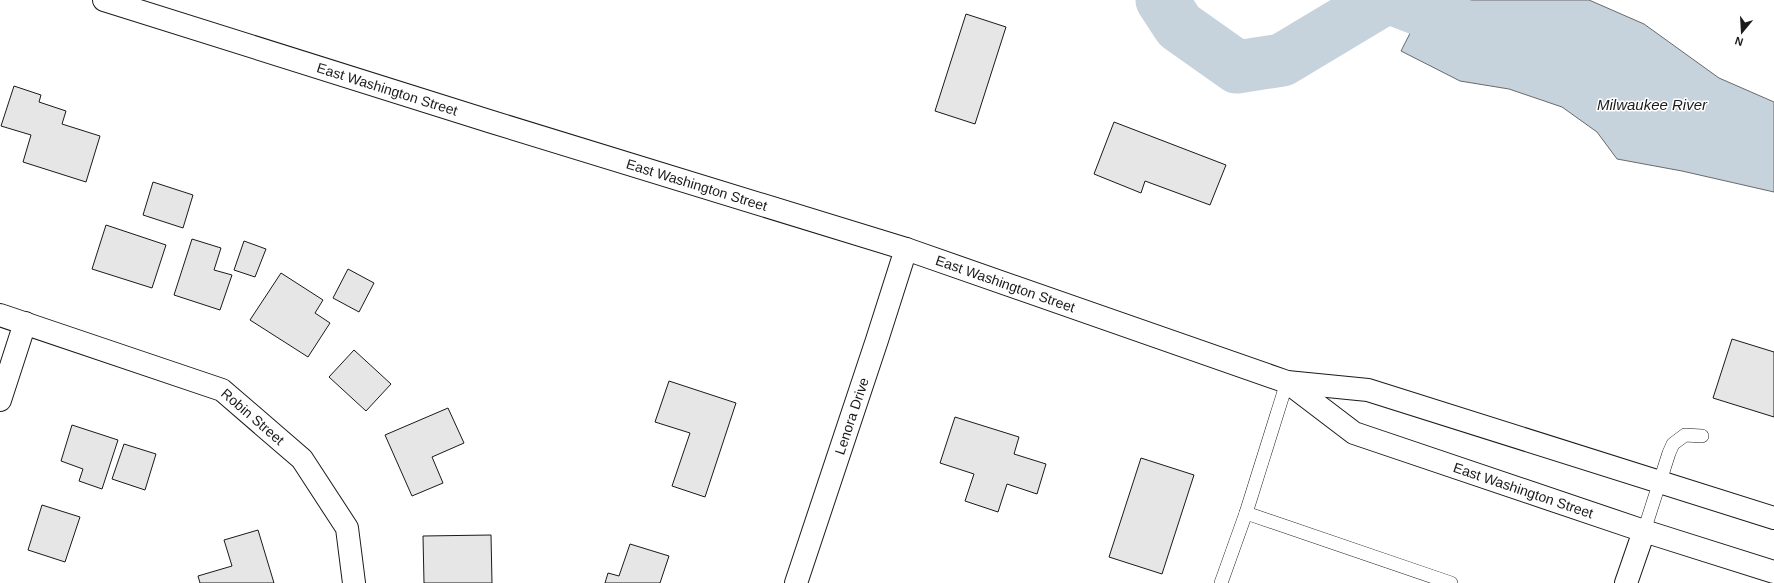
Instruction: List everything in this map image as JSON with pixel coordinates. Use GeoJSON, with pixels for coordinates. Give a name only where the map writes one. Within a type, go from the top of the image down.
{"type":"FeatureCollection","features":[{"type":"Feature","properties":{"kind":"main road","name":"East Washington Street"},"geometry":{"type":"LineString","coordinates":[[104,0],[492,122],[906,249],[1286,382],[1368,390],[1774,518]]}},
{"type":"Feature","properties":{"kind":"main road","name":"Lenora Drive"},"geometry":{"type":"LineString","coordinates":[[796,583],[906,249]]}},
{"type":"Feature","properties":{"kind":"main road","name":"Robin Street"},"geometry":{"type":"LineString","coordinates":[[0,316],[25,323],[222,390],[302,459],[347,528],[354,583]]}},
{"type":"Feature","properties":{"kind":"main road"},"geometry":{"type":"LineString","coordinates":[[0,400],[25,323]]}},
{"type":"Feature","properties":{"kind":"main road","name":"East Washington Street"},"geometry":{"type":"LineString","coordinates":[[1286,382],[1354,433],[1644,531],[1774,572]]}},
{"type":"Feature","properties":{"kind":"main road"},"geometry":{"type":"LineString","coordinates":[[1626,583],[1644,531]]}},
{"type":"Feature","properties":{"kind":"lane"},"geometry":{"type":"LineString","coordinates":[[1222,583],[1246,513],[1286,382]]}},
{"type":"Feature","properties":{"kind":"lane"},"geometry":{"type":"LineString","coordinates":[[1644,531],[1659,482],[1673,444],[1685,435],[1702,436]]}},
{"type":"Feature","properties":{"kind":"lane"},"geometry":{"type":"LineString","coordinates":[[1246,513],[1451,583]]}},
{"type":"Feature","properties":{"kind":"water","name":"Milwaukee River"},"geometry":{"type":"Polygon","coordinates":[[[1427,0],[1589,0],[1644,24],[1719,78],[1774,102],[1774,192],[1682,171],[1617,159],[1597,132],[1562,107],[1509,89],[1460,81],[1401,51],[1427,0]]]}},
{"type":"Feature","properties":{"kind":"building"},"geometry":{"type":"Polygon","coordinates":[[[966,14],[1006,27],[975,124],[935,111],[966,14]]]}},
{"type":"Feature","properties":{"kind":"building"},"geometry":{"type":"Polygon","coordinates":[[[14,86],[41,95],[39,102],[66,111],[62,124],[100,136],[86,182],[23,162],[31,135],[1,126],[14,86]]]}},
{"type":"Feature","properties":{"kind":"building"},"geometry":{"type":"Polygon","coordinates":[[[1114,122],[1226,165],[1210,205],[1145,181],[1141,193],[1094,174],[1114,122]]]}},
{"type":"Feature","properties":{"kind":"building"},"geometry":{"type":"Polygon","coordinates":[[[153,182],[193,195],[183,228],[143,215],[153,182]]]}},
{"type":"Feature","properties":{"kind":"building"},"geometry":{"type":"Polygon","coordinates":[[[106,225],[166,245],[152,288],[92,269],[106,225]]]}},
{"type":"Feature","properties":{"kind":"building"},"geometry":{"type":"Polygon","coordinates":[[[192,239],[221,248],[214,270],[232,275],[220,310],[174,295],[192,239]]]}},
{"type":"Feature","properties":{"kind":"building"},"geometry":{"type":"Polygon","coordinates":[[[244,241],[266,249],[255,277],[234,270],[244,241]]]}},
{"type":"Feature","properties":{"kind":"building"},"geometry":{"type":"Polygon","coordinates":[[[348,269],[374,283],[359,312],[333,298],[348,269]]]}},
{"type":"Feature","properties":{"kind":"building"},"geometry":{"type":"Polygon","coordinates":[[[281,273],[323,300],[315,313],[330,323],[308,357],[250,320],[281,273]]]}},
{"type":"Feature","properties":{"kind":"building"},"geometry":{"type":"Polygon","coordinates":[[[1732,339],[1774,352],[1774,417],[1713,398],[1732,339]]]}},
{"type":"Feature","properties":{"kind":"building"},"geometry":{"type":"Polygon","coordinates":[[[354,350],[391,384],[366,411],[329,377],[354,350]]]}},
{"type":"Feature","properties":{"kind":"building"},"geometry":{"type":"Polygon","coordinates":[[[669,381],[736,403],[705,497],[672,486],[690,433],[655,422],[669,381]]]}},
{"type":"Feature","properties":{"kind":"building"},"geometry":{"type":"Polygon","coordinates":[[[448,408],[464,443],[432,457],[443,483],[412,496],[385,435],[448,408]]]}},
{"type":"Feature","properties":{"kind":"building"},"geometry":{"type":"Polygon","coordinates":[[[955,417],[1019,437],[1014,454],[1046,464],[1037,494],[1007,484],[998,512],[965,501],[974,474],[940,463],[955,417]]]}},
{"type":"Feature","properties":{"kind":"building"},"geometry":{"type":"Polygon","coordinates":[[[72,425],[118,440],[102,489],[79,481],[83,469],[61,461],[72,425]]]}},
{"type":"Feature","properties":{"kind":"building"},"geometry":{"type":"Polygon","coordinates":[[[124,444],[156,454],[145,490],[112,479],[124,444]]]}},
{"type":"Feature","properties":{"kind":"building"},"geometry":{"type":"Polygon","coordinates":[[[1141,458],[1194,475],[1162,574],[1109,557],[1141,458]]]}},
{"type":"Feature","properties":{"kind":"building"},"geometry":{"type":"Polygon","coordinates":[[[42,505],[80,517],[65,562],[28,550],[42,505]]]}},
{"type":"Feature","properties":{"kind":"building"},"geometry":{"type":"Polygon","coordinates":[[[258,530],[274,583],[200,583],[198,576],[232,566],[224,540],[258,530]]]}},
{"type":"Feature","properties":{"kind":"building"},"geometry":{"type":"Polygon","coordinates":[[[491,535],[492,583],[424,583],[423,536],[491,535]]]}},
{"type":"Feature","properties":{"kind":"building"},"geometry":{"type":"Polygon","coordinates":[[[630,544],[669,556],[660,583],[605,583],[608,573],[619,576],[630,544]]]}},
{"type":"Feature","properties":{"kind":"waterway"},"geometry":{"type":"LineString","coordinates":[[1162,0],[1179,26],[1237,67],[1282,60],[1382,0]]}},
{"type":"Feature","properties":{"kind":"waterway","name":"Milwaukee River"},"geometry":{"type":"LineString","coordinates":[[1396,0],[1489,36]]}}]}
